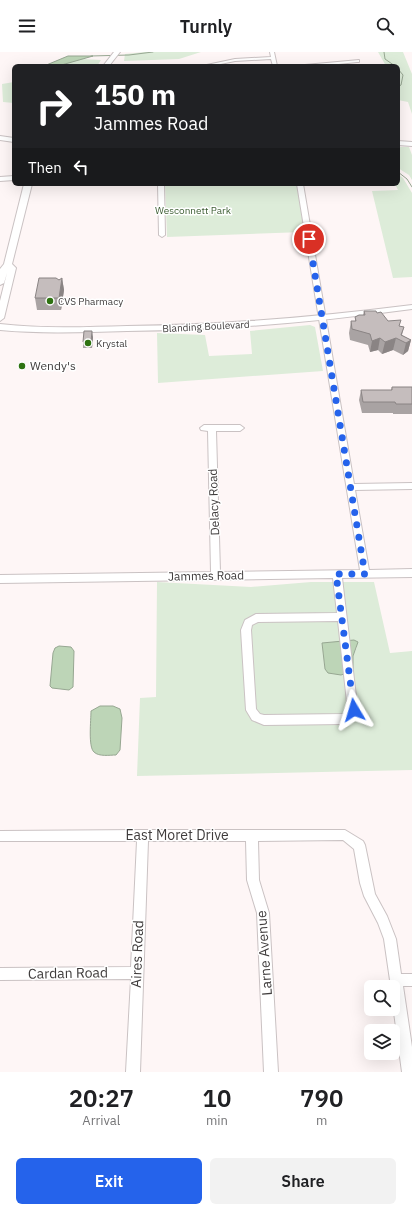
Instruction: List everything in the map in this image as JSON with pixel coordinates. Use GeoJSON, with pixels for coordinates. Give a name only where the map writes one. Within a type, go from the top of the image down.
{"type":"FeatureCollection","features":[{"type":"Feature","properties":{"kind":"main road"},"geometry":{"type":"LineString","coordinates":[[108,64],[116,53]]}},
{"type":"Feature","properties":{"kind":"main road"},"geometry":{"type":"LineString","coordinates":[[0,283],[4,269],[8,265],[28,186]]}},
{"type":"Feature","properties":{"kind":"main road"},"geometry":{"type":"LineString","coordinates":[[0,318],[12,268],[8,265]]}},
{"type":"Feature","properties":{"kind":"main road","name":"Blanding Boulevard"},"geometry":{"type":"LineString","coordinates":[[0,327],[26,323],[214,323],[242,318],[322,315],[412,302]]}},
{"type":"Feature","properties":{"kind":"main road","name":"Blanding Boulevard"},"geometry":{"type":"LineString","coordinates":[[0,327],[23,330],[168,328],[177,325],[412,307]]}},
{"type":"Feature","properties":{"kind":"street"},"geometry":{"type":"LineString","coordinates":[[272,52],[274,64]]}},
{"type":"Feature","properties":{"kind":"street"},"geometry":{"type":"LineString","coordinates":[[215,64],[236,60],[273,58]]}},
{"type":"Feature","properties":{"kind":"street"},"geometry":{"type":"LineString","coordinates":[[320,64],[356,59],[360,64]]}},
{"type":"Feature","properties":{"kind":"street"},"geometry":{"type":"LineString","coordinates":[[0,138],[12,140]]}},
{"type":"Feature","properties":{"kind":"street"},"geometry":{"type":"LineString","coordinates":[[400,143],[412,144]]}},
{"type":"Feature","properties":{"kind":"street"},"geometry":{"type":"LineString","coordinates":[[0,179],[12,178]]}},
{"type":"Feature","properties":{"kind":"street"},"geometry":{"type":"LineString","coordinates":[[161,186],[162,235]]}},
{"type":"Feature","properties":{"kind":"street"},"geometry":{"type":"LineString","coordinates":[[300,186],[365,574]]}},
{"type":"Feature","properties":{"kind":"street","name":"Delacy Road"},"geometry":{"type":"LineString","coordinates":[[216,576],[208,428],[240,428]]}},
{"type":"Feature","properties":{"kind":"street"},"geometry":{"type":"LineString","coordinates":[[350,487],[412,486]]}},
{"type":"Feature","properties":{"kind":"street","name":"Jammes Road"},"geometry":{"type":"LineString","coordinates":[[0,579],[412,573]]}},
{"type":"Feature","properties":{"kind":"street"},"geometry":{"type":"LineString","coordinates":[[336,574],[342,617],[353,706],[353,713],[351,716],[344,719],[264,720],[256,717],[251,710],[246,630],[248,623],[256,618],[342,617]]}},
{"type":"Feature","properties":{"kind":"street","name":"Larne Avenue"},"geometry":{"type":"LineString","coordinates":[[252,835],[253,880],[263,914],[271,1072]]}},
{"type":"Feature","properties":{"kind":"street","name":"East Moret Drive"},"geometry":{"type":"LineString","coordinates":[[0,836],[345,835],[359,845],[368,890],[384,920],[390,939],[396,980]]}},
{"type":"Feature","properties":{"kind":"street","name":"Aires Road"},"geometry":{"type":"LineString","coordinates":[[133,1072],[143,836]]}},
{"type":"Feature","properties":{"kind":"street","name":"Cardan Road"},"geometry":{"type":"LineString","coordinates":[[0,974],[136,973]]}},
{"type":"Feature","properties":{"kind":"street"},"geometry":{"type":"LineString","coordinates":[[400,980],[412,980]]}},
{"type":"Feature","properties":{"kind":"street"},"geometry":{"type":"LineString","coordinates":[[400,1008],[409,1072]]}},
{"type":"Feature","properties":{"kind":"green space"},"geometry":{"type":"Polygon","coordinates":[[[145,52],[201,52],[179,59],[124,61],[125,54],[145,52]]]}},
{"type":"Feature","properties":{"kind":"green space"},"geometry":{"type":"Polygon","coordinates":[[[378,52],[403,52],[412,74],[412,114],[408,102],[400,100],[400,64],[385,64],[378,52]]]}},
{"type":"Feature","properties":{"kind":"green space"},"geometry":{"type":"Polygon","coordinates":[[[82,59],[101,60],[98,64],[65,64],[82,59]]]}},
{"type":"Feature","properties":{"kind":"green space"},"geometry":{"type":"Polygon","coordinates":[[[12,82],[12,103],[3,102],[2,84],[12,82]]]}},
{"type":"Feature","properties":{"kind":"green space"},"geometry":{"type":"Polygon","coordinates":[[[400,147],[409,147],[412,155],[412,180],[409,175],[400,169],[400,147]]]}},
{"type":"Feature","properties":{"kind":"green space"},"geometry":{"type":"Polygon","coordinates":[[[400,176],[412,193],[412,277],[393,278],[372,191],[398,190],[396,186],[400,186],[400,176]]]}},
{"type":"Feature","properties":{"kind":"green space","name":"Wesconnett Park"},"geometry":{"type":"Polygon","coordinates":[[[165,186],[297,186],[304,232],[167,237],[165,186]]]}},
{"type":"Feature","properties":{"kind":"green space"},"geometry":{"type":"Polygon","coordinates":[[[310,325],[315,327],[323,371],[158,383],[157,333],[205,335],[209,356],[252,354],[250,331],[310,325]]]}},
{"type":"Feature","properties":{"kind":"green space"},"geometry":{"type":"Polygon","coordinates":[[[157,582],[251,587],[311,582],[374,582],[390,653],[412,651],[412,770],[137,776],[140,698],[156,697],[157,582]],[[322,643],[325,669],[353,668],[353,656],[357,647],[334,643],[322,643]]]}},
{"type":"Feature","properties":{"kind":"shaded area"},"geometry":{"type":"Polygon","coordinates":[[[68,56],[93,56],[65,64],[49,64],[68,56]]]}},
{"type":"Feature","properties":{"kind":"shaded area"},"geometry":{"type":"Polygon","coordinates":[[[354,640],[358,642],[353,656],[352,671],[341,675],[328,673],[325,669],[322,643],[354,640]]]}},
{"type":"Feature","properties":{"kind":"shaded area"},"geometry":{"type":"Polygon","coordinates":[[[59,646],[71,647],[74,651],[73,687],[69,690],[52,688],[50,686],[53,653],[55,648],[59,646]]]}},
{"type":"Feature","properties":{"kind":"shaded area"},"geometry":{"type":"Polygon","coordinates":[[[100,706],[113,706],[120,709],[122,718],[120,750],[116,755],[99,755],[92,749],[90,739],[91,711],[100,706]]]}},
{"type":"Feature","properties":{"kind":"building"},"geometry":{"type":"Polygon","coordinates":[[[39,278],[56,278],[59,280],[62,278],[59,298],[35,298],[39,278]]]}},
{"type":"Feature","properties":{"kind":"building"},"geometry":{"type":"Polygon","coordinates":[[[364,311],[376,311],[377,313],[381,312],[388,321],[401,320],[399,326],[404,327],[401,335],[411,340],[406,343],[396,338],[385,342],[380,338],[372,341],[370,334],[352,329],[351,321],[356,321],[355,317],[359,315],[365,315],[364,311]]]}},
{"type":"Feature","properties":{"kind":"building"},"geometry":{"type":"Polygon","coordinates":[[[84,331],[92,331],[91,342],[83,342],[84,331]]]}},
{"type":"Feature","properties":{"kind":"building"},"geometry":{"type":"Polygon","coordinates":[[[392,387],[412,387],[412,404],[396,404],[395,402],[363,402],[361,390],[392,390],[392,387]]]}},
{"type":"Feature","properties":{"kind":"waterway"},"geometry":{"type":"LineString","coordinates":[[91,56],[129,55],[153,52]]}},
{"type":"Feature","properties":{"kind":"waterway"},"geometry":{"type":"LineString","coordinates":[[384,52],[385,59],[392,64]]}},
{"type":"Feature","properties":{"kind":"waterway"},"geometry":{"type":"LineString","coordinates":[[400,71],[403,75],[400,86]]}},
{"type":"Feature","properties":{"kind":"waterway"},"geometry":{"type":"LineString","coordinates":[[400,174],[407,179],[412,187]]}},
{"type":"Feature","properties":{"kind":"place","name":"CVS Pharmacy"},"geometry":{"type":"Point","coordinates":[50,301]}},
{"type":"Feature","properties":{"kind":"place","name":"Krystal"},"geometry":{"type":"Point","coordinates":[88,343]}},
{"type":"Feature","properties":{"kind":"place","name":"Wendy's"},"geometry":{"type":"Point","coordinates":[22,366]}},
{"type":"Feature","properties":{"kind":"route"},"geometry":{"type":"LineString","coordinates":[[309,239],[365,574],[336,574],[354,710]]}}]}
